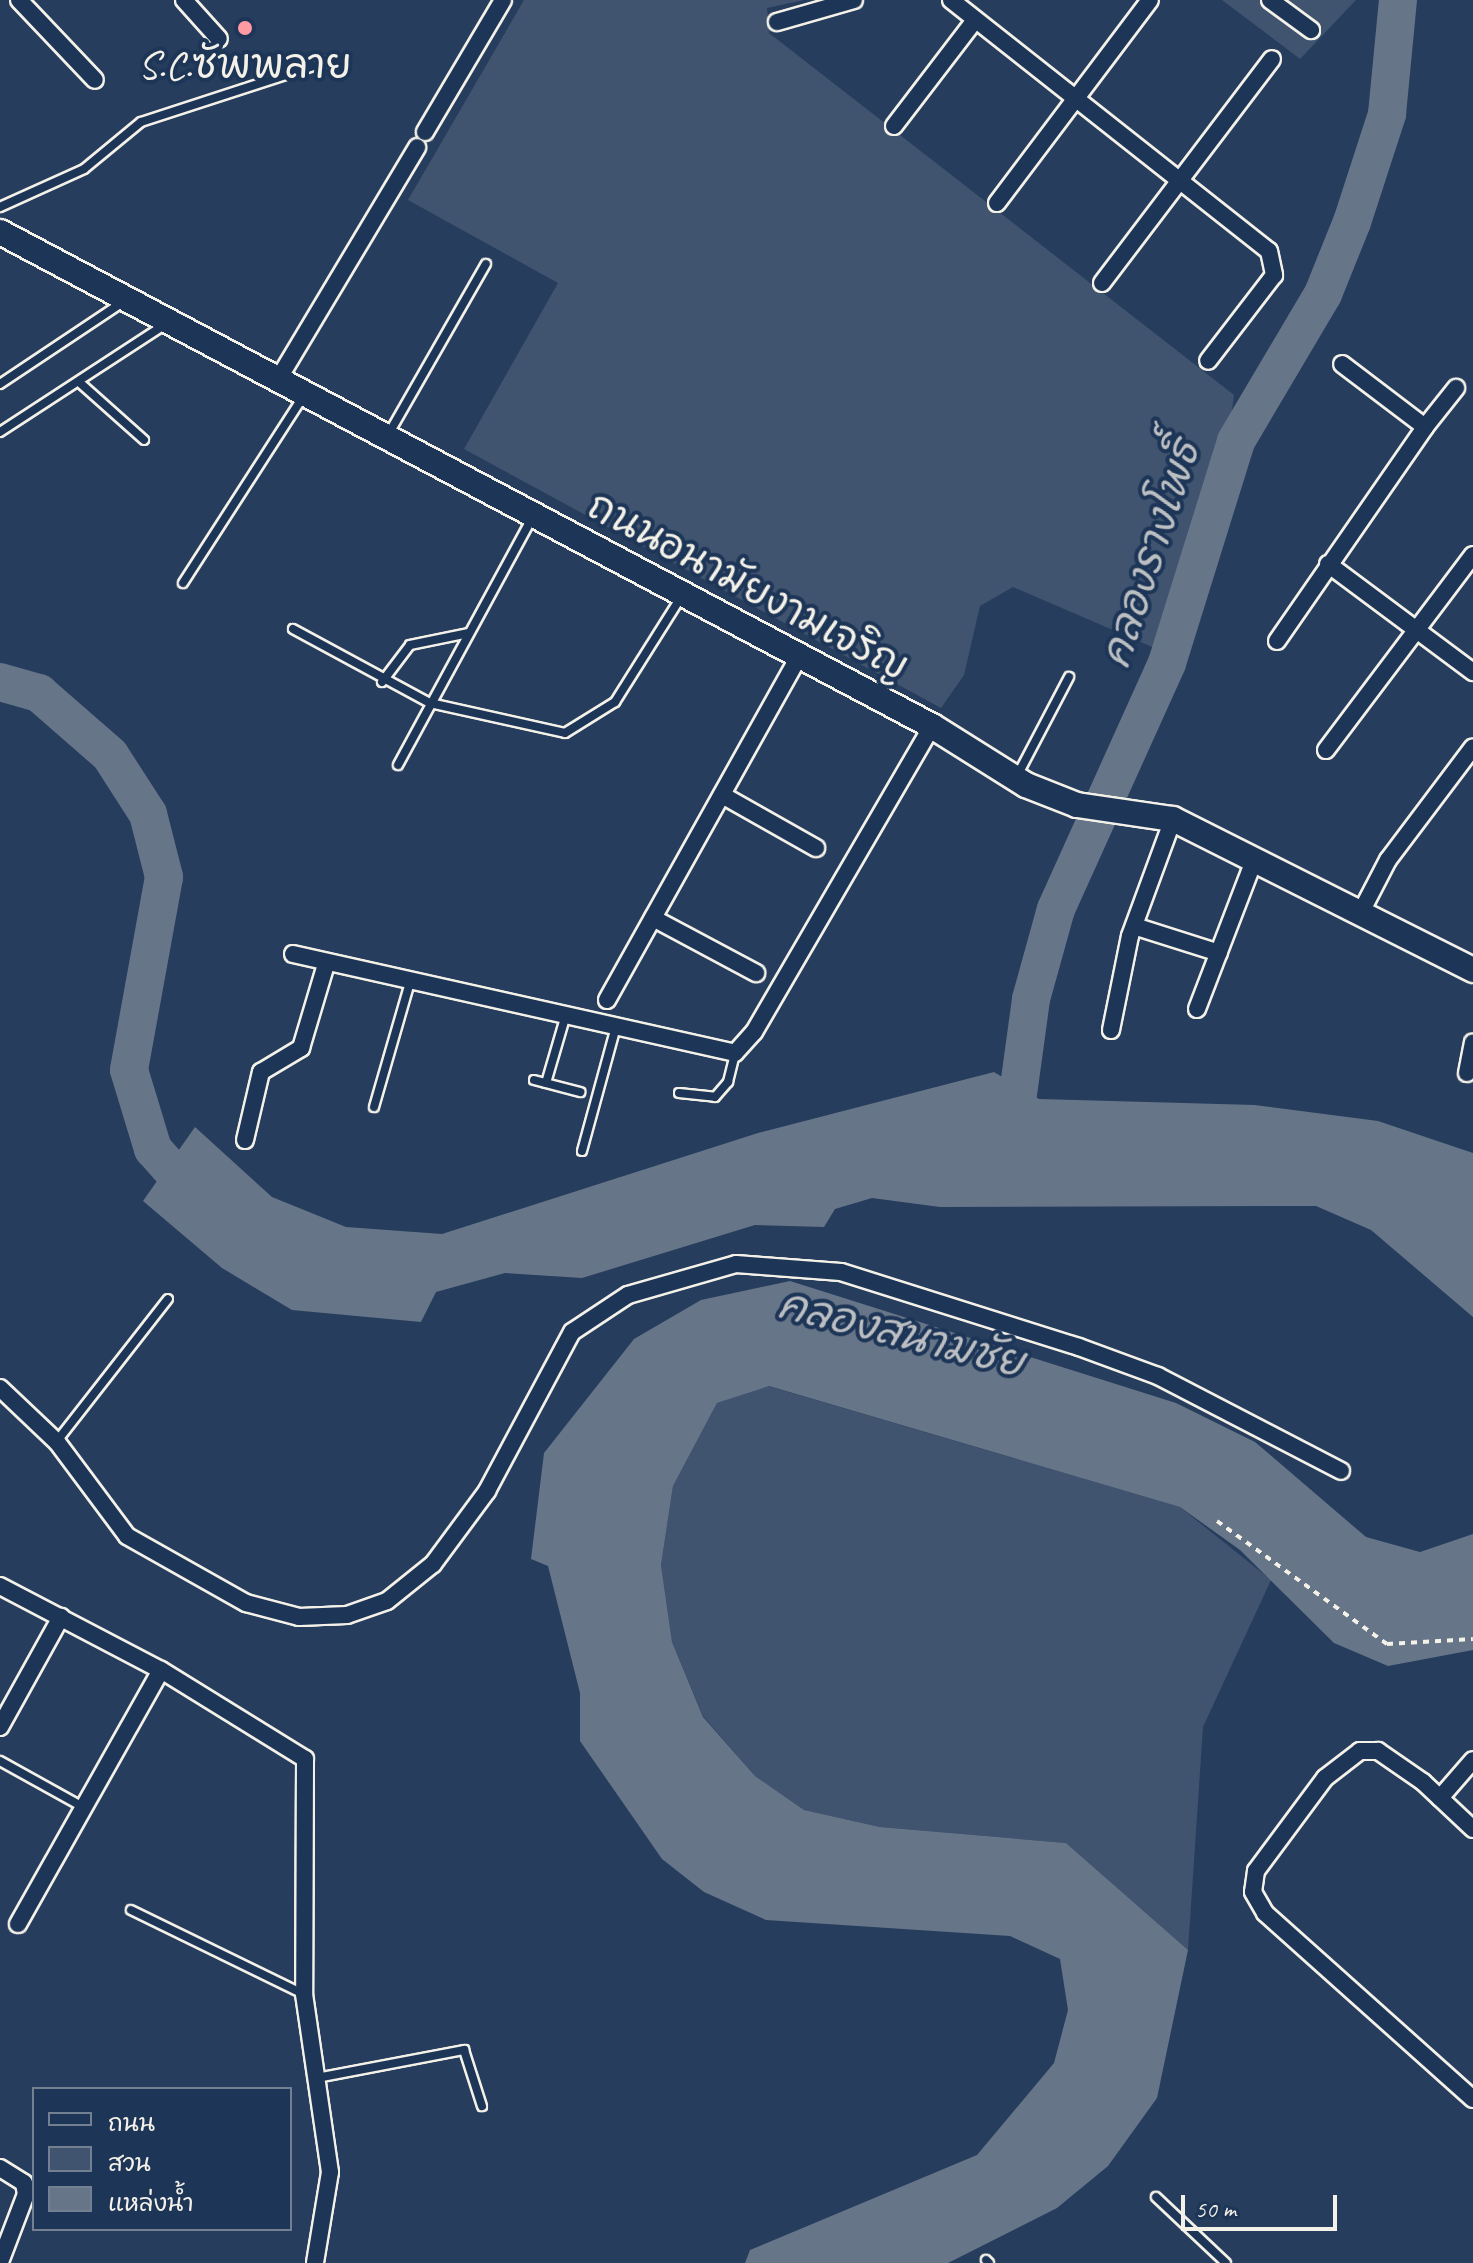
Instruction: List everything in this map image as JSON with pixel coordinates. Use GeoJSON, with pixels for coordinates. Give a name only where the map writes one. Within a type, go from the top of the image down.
{"type":"FeatureCollection","features":[{"type":"Feature","properties":{"kind":"street"},"geometry":{"type":"LineString","coordinates":[[19,0],[95,80]]}},
{"type":"Feature","properties":{"kind":"street"},"geometry":{"type":"LineString","coordinates":[[279,378],[503,0]]}},
{"type":"Feature","properties":{"kind":"street"},"geometry":{"type":"LineString","coordinates":[[777,22],[854,0]]}},
{"type":"Feature","properties":{"kind":"street"},"geometry":{"type":"LineString","coordinates":[[951,0],[1074,100],[1255,238],[1276,263],[1208,361]]}},
{"type":"Feature","properties":{"kind":"street"},"geometry":{"type":"LineString","coordinates":[[997,203],[1150,0]]}},
{"type":"Feature","properties":{"kind":"street"},"geometry":{"type":"LineString","coordinates":[[1270,0],[1311,30]]}},
{"type":"Feature","properties":{"kind":"street"},"geometry":{"type":"LineString","coordinates":[[186,1],[219,39]]}},
{"type":"Feature","properties":{"kind":"street"},"geometry":{"type":"LineString","coordinates":[[894,126],[975,20]]}},
{"type":"Feature","properties":{"kind":"street"},"geometry":{"type":"LineString","coordinates":[[1102,283],[1272,59]]}},
{"type":"Feature","properties":{"kind":"street","name":"ถนนอนามัยงามเจริญ"},"geometry":{"type":"LineString","coordinates":[[0,232],[387,435],[797,660],[932,726],[1015,779],[1077,805],[1173,819],[1473,970]]}},
{"type":"Feature","properties":{"kind":"street"},"geometry":{"type":"LineString","coordinates":[[1342,364],[1425,427]]}},
{"type":"Feature","properties":{"kind":"street"},"geometry":{"type":"LineString","coordinates":[[1277,641],[1328,564],[1456,388]]}},
{"type":"Feature","properties":{"kind":"street"},"geometry":{"type":"LineString","coordinates":[[1326,750],[1473,555]]}},
{"type":"Feature","properties":{"kind":"street"},"geometry":{"type":"LineString","coordinates":[[1328,564],[1473,672]]}},
{"type":"Feature","properties":{"kind":"street"},"geometry":{"type":"LineString","coordinates":[[607,1000],[797,660]]}},
{"type":"Feature","properties":{"kind":"street"},"geometry":{"type":"LineString","coordinates":[[293,954],[615,1030],[735,1053],[754,1032],[932,726]]}},
{"type":"Feature","properties":{"kind":"street"},"geometry":{"type":"LineString","coordinates":[[1361,912],[1388,860],[1473,747]]}},
{"type":"Feature","properties":{"kind":"street"},"geometry":{"type":"LineString","coordinates":[[722,795],[816,848]]}},
{"type":"Feature","properties":{"kind":"street"},"geometry":{"type":"LineString","coordinates":[[1111,1030],[1134,926],[1173,819]]}},
{"type":"Feature","properties":{"kind":"street"},"geometry":{"type":"LineString","coordinates":[[1197,1009],[1255,858]]}},
{"type":"Feature","properties":{"kind":"street"},"geometry":{"type":"LineString","coordinates":[[653,918],[756,973]]}},
{"type":"Feature","properties":{"kind":"street"},"geometry":{"type":"LineString","coordinates":[[1134,926],[1219,953]]}},
{"type":"Feature","properties":{"kind":"street"},"geometry":{"type":"LineString","coordinates":[[245,1140],[261,1072],[301,1048],[326,964]]}},
{"type":"Feature","properties":{"kind":"street"},"geometry":{"type":"LineString","coordinates":[[1467,1073],[1473,1043]]}},
{"type":"Feature","properties":{"kind":"street"},"geometry":{"type":"LineString","coordinates":[[0,1388],[57,1442],[127,1536],[171,1566],[246,1603],[299,1617],[347,1615],[387,1601],[433,1564],[487,1491],[572,1332],[628,1295],[671,1279],[736,1264],[795,1265],[841,1272],[1140,1368],[1341,1471]]}},
{"type":"Feature","properties":{"kind":"street"},"geometry":{"type":"LineString","coordinates":[[0,1586],[161,1670],[305,1759],[304,1994],[322,2077],[330,2172],[315,2263]]}},
{"type":"Feature","properties":{"kind":"street"},"geometry":{"type":"LineString","coordinates":[[0,1727],[61,1617]]}},
{"type":"Feature","properties":{"kind":"street"},"geometry":{"type":"LineString","coordinates":[[18,1924],[161,1670]]}},
{"type":"Feature","properties":{"kind":"street"},"geometry":{"type":"LineString","coordinates":[[1473,1829],[1440,1798],[1378,1751],[1360,1751],[1325,1778],[1256,1871],[1253,1892],[1265,1913],[1473,2099]]}},
{"type":"Feature","properties":{"kind":"street"},"geometry":{"type":"LineString","coordinates":[[1440,1798],[1473,1760]]}},
{"type":"Feature","properties":{"kind":"street"},"geometry":{"type":"LineString","coordinates":[[0,2168],[24,2183],[26,2194],[0,2262]]}},
{"type":"Feature","properties":{"kind":"lane"},"geometry":{"type":"LineString","coordinates":[[0,207],[84,169],[141,122],[332,60]]}},
{"type":"Feature","properties":{"kind":"lane"},"geometry":{"type":"LineString","coordinates":[[387,435],[486,264]]}},
{"type":"Feature","properties":{"kind":"lane"},"geometry":{"type":"LineString","coordinates":[[0,384],[128,299]]}},
{"type":"Feature","properties":{"kind":"lane"},"geometry":{"type":"LineString","coordinates":[[0,432],[171,320]]}},
{"type":"Feature","properties":{"kind":"lane"},"geometry":{"type":"LineString","coordinates":[[79,382],[144,440]]}},
{"type":"Feature","properties":{"kind":"lane"},"geometry":{"type":"LineString","coordinates":[[183,583],[306,392]]}},
{"type":"Feature","properties":{"kind":"lane"},"geometry":{"type":"LineString","coordinates":[[398,765],[534,514]]}},
{"type":"Feature","properties":{"kind":"lane"},"geometry":{"type":"LineString","coordinates":[[293,629],[382,682],[430,703],[565,733],[589,723],[615,702],[682,596]]}},
{"type":"Feature","properties":{"kind":"lane"},"geometry":{"type":"LineString","coordinates":[[382,682],[410,645],[469,633]]}},
{"type":"Feature","properties":{"kind":"lane"},"geometry":{"type":"LineString","coordinates":[[1015,779],[1069,677]]}},
{"type":"Feature","properties":{"kind":"lane"},"geometry":{"type":"LineString","coordinates":[[374,1107],[410,982]]}},
{"type":"Feature","properties":{"kind":"lane"},"geometry":{"type":"LineString","coordinates":[[546,1083],[565,1018]]}},
{"type":"Feature","properties":{"kind":"lane"},"geometry":{"type":"LineString","coordinates":[[582,1151],[615,1030]]}},
{"type":"Feature","properties":{"kind":"lane"},"geometry":{"type":"LineString","coordinates":[[679,1093],[715,1097],[728,1082],[735,1053]]}},
{"type":"Feature","properties":{"kind":"lane"},"geometry":{"type":"LineString","coordinates":[[534,1080],[580,1092]]}},
{"type":"Feature","properties":{"kind":"lane"},"geometry":{"type":"LineString","coordinates":[[57,1442],[168,1299]]}},
{"type":"Feature","properties":{"kind":"lane"},"geometry":{"type":"LineString","coordinates":[[0,1761],[83,1807]]}},
{"type":"Feature","properties":{"kind":"lane"},"geometry":{"type":"LineString","coordinates":[[131,1910],[304,1994]]}},
{"type":"Feature","properties":{"kind":"lane"},"geometry":{"type":"LineString","coordinates":[[322,2077],[464,2050],[482,2106]]}},
{"type":"Feature","properties":{"kind":"lane"},"geometry":{"type":"LineString","coordinates":[[1156,2197],[1226,2263]]}},
{"type":"Feature","properties":{"kind":"path"},"geometry":{"type":"LineString","coordinates":[[1217,1521],[1387,1644],[1473,1639]]}},
{"type":"Feature","properties":{"kind":"green space"},"geometry":{"type":"Polygon","coordinates":[[[524,0],[804,0],[767,8],[769,33],[1234,395],[1226,453],[1157,649],[1013,587],[980,606],[964,675],[941,708],[464,449],[558,283],[408,200],[524,0]]]}},
{"type":"Feature","properties":{"kind":"green space"},"geometry":{"type":"Polygon","coordinates":[[[1222,0],[1356,0],[1300,59],[1222,0]]]}},
{"type":"Feature","properties":{"kind":"green space"},"geometry":{"type":"Polygon","coordinates":[[[768,1386],[1180,1507],[1271,1580],[1203,1727],[1188,1950],[1066,1843],[880,1827],[804,1810],[755,1776],[703,1716],[672,1642],[661,1565],[673,1486],[717,1403],[768,1386]]]}},
{"type":"Feature","properties":{"kind":"water"},"geometry":{"type":"Polygon","coordinates":[[[994,1072],[1039,1099],[1255,1105],[1378,1121],[1473,1153],[1473,1317],[1371,1230],[1316,1206],[940,1207],[872,1198],[835,1209],[824,1227],[755,1225],[582,1278],[505,1273],[436,1292],[421,1322],[292,1310],[222,1268],[143,1201],[195,1127],[272,1197],[346,1227],[442,1234],[758,1133],[994,1072]]]}},
{"type":"Feature","properties":{"kind":"water"},"geometry":{"type":"Polygon","coordinates":[[[790,1281],[1176,1403],[1255,1442],[1366,1537],[1420,1552],[1473,1534],[1473,1650],[1388,1666],[1334,1643],[1240,1550],[1180,1507],[769,1386],[717,1403],[673,1486],[661,1565],[672,1642],[703,1717],[755,1776],[804,1810],[880,1827],[1066,1843],[1188,1950],[1157,2098],[1108,2166],[1057,2208],[948,2263],[745,2263],[750,2250],[977,2155],[1054,2063],[1068,2010],[1060,1959],[1010,1936],[766,1920],[704,1892],[662,1859],[580,1741],[580,1693],[548,1566],[531,1559],[544,1453],[634,1339],[701,1300],[790,1281]]]}},
{"type":"Feature","properties":{"kind":"waterway","name":"คลองรางโพธิ์"},"geometry":{"type":"LineString","coordinates":[[1012,1138],[1031,999],[1056,909],[1167,663],[1236,441],[1323,294],[1352,222],[1387,114],[1398,0]]}},
{"type":"Feature","properties":{"kind":"waterway","name":"คลองสนามชัย"},"geometry":{"type":"LineString","coordinates":[[0,682],[39,693],[110,755],[148,814],[164,877],[129,1070],[153,1149],[201,1203]]}},
{"type":"Feature","properties":{"kind":"place","name":"S.C.ซัพพลาย"},"geometry":{"type":"Point","coordinates":[245,28]}}]}
